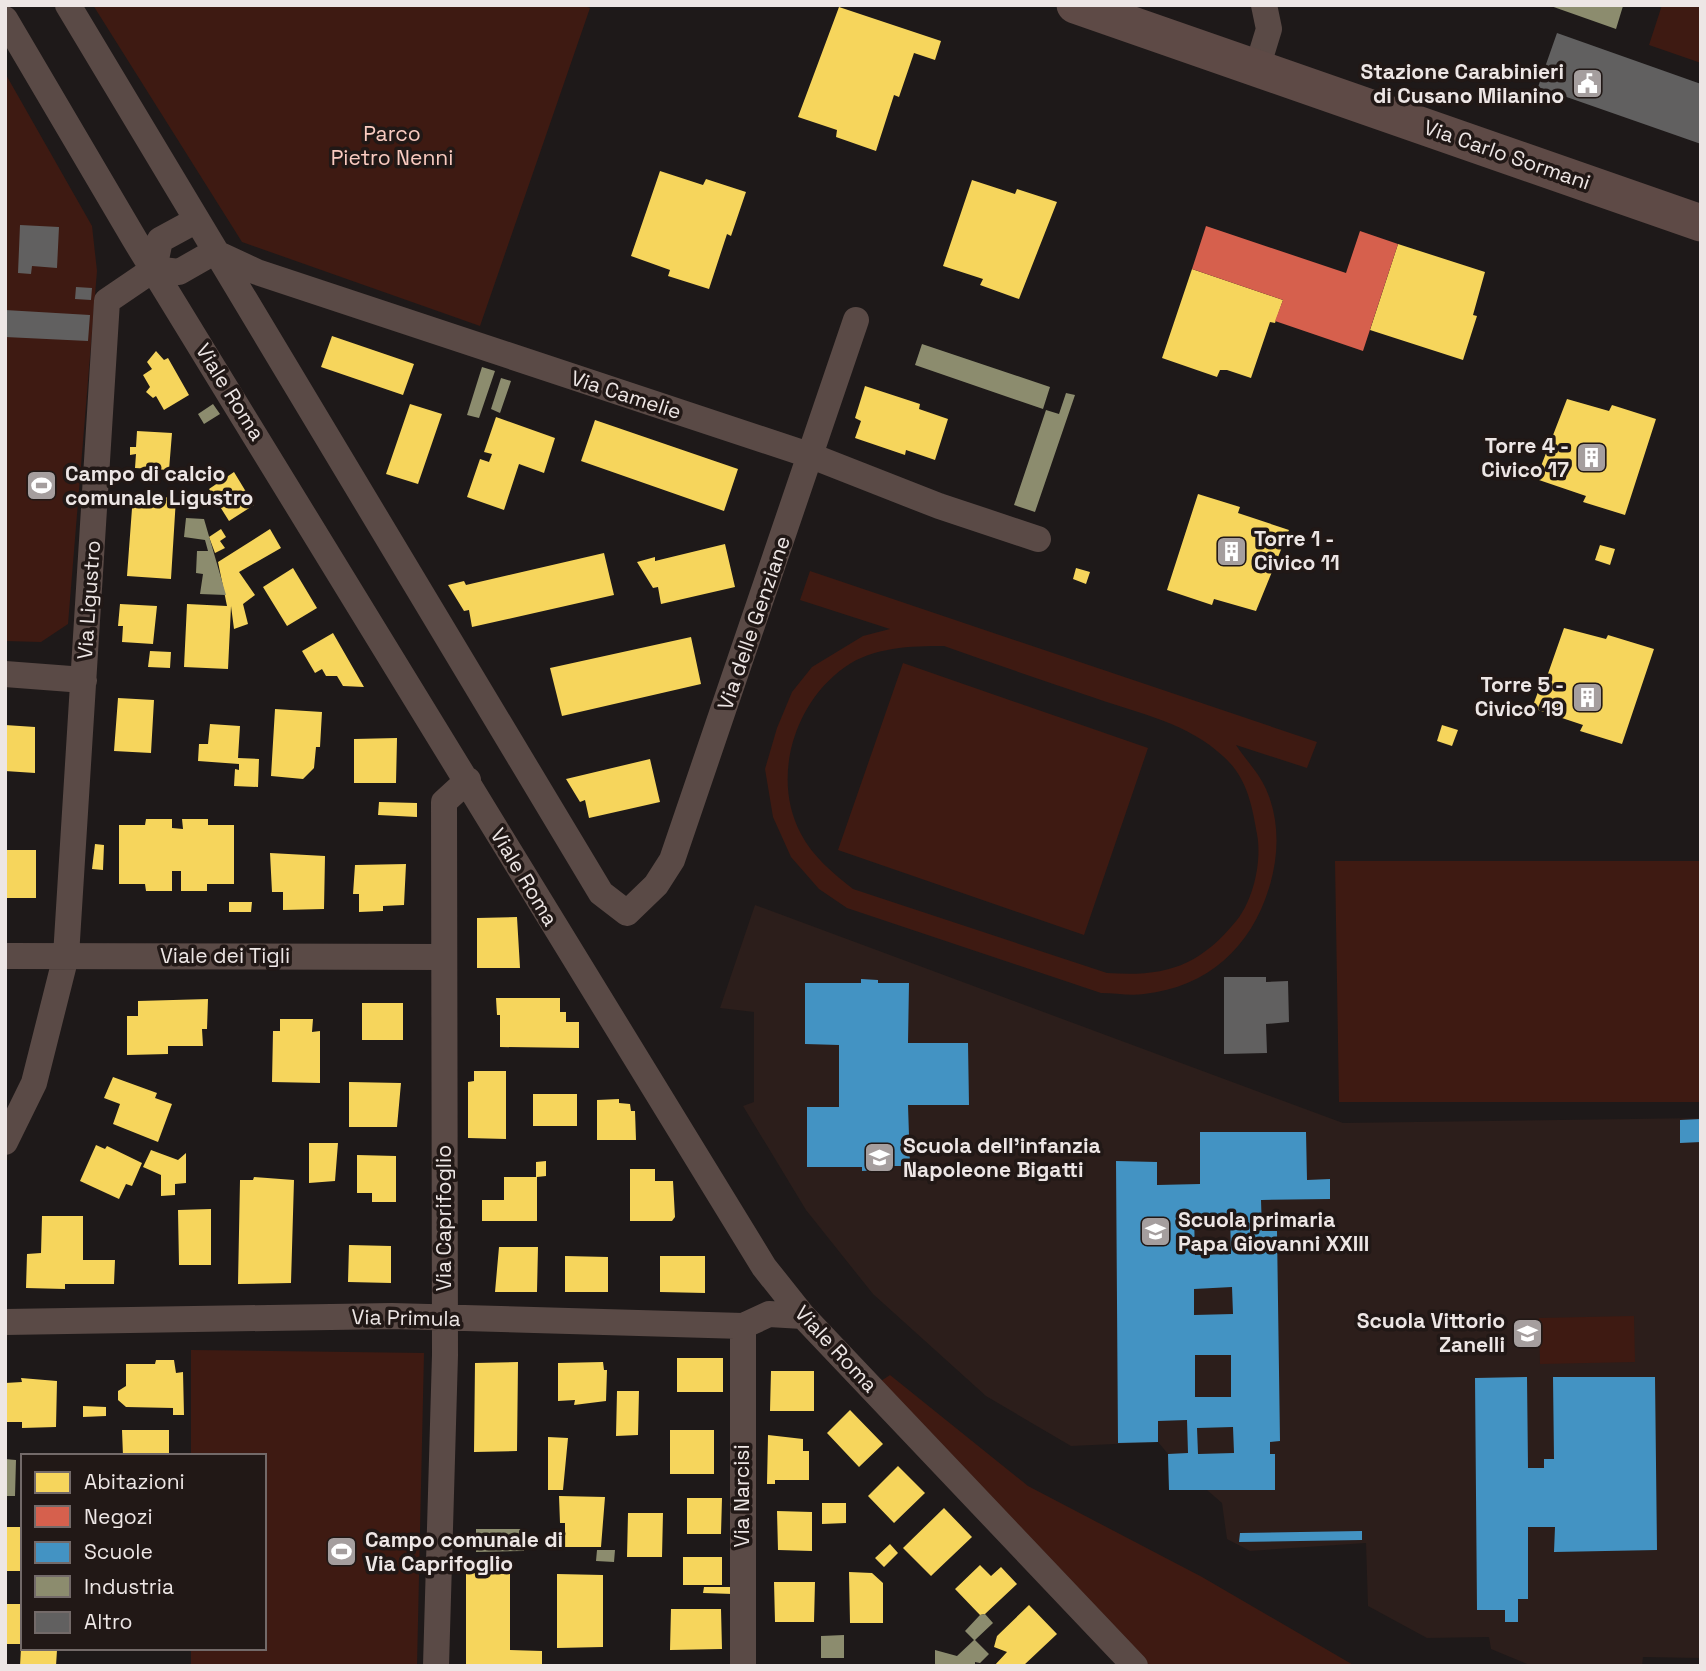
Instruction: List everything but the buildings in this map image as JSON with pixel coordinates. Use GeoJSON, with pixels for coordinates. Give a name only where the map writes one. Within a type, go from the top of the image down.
{"type":"FeatureCollection","features":[{"type":"Feature","properties":{"kind":"main road","name":"Via Carlo Sormani"},"geometry":{"type":"LineString","coordinates":[[1075,5],[1701,223]]}},
{"type":"Feature","properties":{"kind":"street"},"geometry":{"type":"LineString","coordinates":[[68,5],[215,252],[179,272],[154,269],[160,240],[195,221]]}},
{"type":"Feature","properties":{"kind":"street"},"geometry":{"type":"LineString","coordinates":[[1257,68],[1269,29],[1266,10]]}},
{"type":"Feature","properties":{"kind":"street","name":"Viale Roma"},"geometry":{"type":"LineString","coordinates":[[5,19],[154,269],[468,780],[528,886],[764,1268],[803,1316],[1135,1666]]}},
{"type":"Feature","properties":{"kind":"street","name":"Via Camelie"},"geometry":{"type":"LineString","coordinates":[[215,252],[257,272],[809,455],[939,506],[1038,538]]}},
{"type":"Feature","properties":{"kind":"street","name":"Via delle Genziane"},"geometry":{"type":"LineString","coordinates":[[215,252],[601,893],[627,913],[656,885],[672,860],[856,320]]}},
{"type":"Feature","properties":{"kind":"street","name":"Via Ligustro"},"geometry":{"type":"LineString","coordinates":[[5,1142],[34,1083],[66,956],[107,301],[154,269]]}},
{"type":"Feature","properties":{"kind":"street"},"geometry":{"type":"LineString","coordinates":[[5,674],[84,680]]}},
{"type":"Feature","properties":{"kind":"street","name":"Via Caprifoglio"},"geometry":{"type":"LineString","coordinates":[[436,1666],[445,1319],[444,802],[468,780]]}},
{"type":"Feature","properties":{"kind":"street","name":"Viale dei Tigli"},"geometry":{"type":"LineString","coordinates":[[5,956],[444,957]]}},
{"type":"Feature","properties":{"kind":"street","name":"Via Primula"},"geometry":{"type":"LineString","coordinates":[[5,1322],[392,1316],[743,1326],[769,1314],[803,1316]]}},
{"type":"Feature","properties":{"kind":"street","name":"Via Narcisi"},"geometry":{"type":"LineString","coordinates":[[743,1326],[743,1666]]}},
{"type":"Feature","properties":{"kind":"shaded area"},"geometry":{"type":"Polygon","coordinates":[[[755,905],[1343,1123],[1701,1118],[1701,1658],[1643,1657],[1642,1666],[1532,1666],[1491,1649],[1489,1637],[1427,1638],[1368,1606],[1366,1543],[1250,1551],[1227,1539],[1222,1503],[1207,1490],[1169,1490],[1168,1454],[1158,1442],[1071,1446],[986,1396],[873,1294],[806,1210],[743,1106],[754,1102],[754,1012],[720,1008],[755,905]]]}},
{"type":"Feature","properties":{"kind":"green space","name":"Parco Pietro Nenni"},"geometry":{"type":"Polygon","coordinates":[[[93,5],[581,5],[590,8],[480,326],[242,242],[93,5]]]}},
{"type":"Feature","properties":{"kind":"green space"},"geometry":{"type":"Polygon","coordinates":[[[1662,5],[1701,5],[1701,63],[1649,45],[1662,5]]]}},
{"type":"Feature","properties":{"kind":"green space","name":"Campo di calcio comunale Ligustro"},"geometry":{"type":"Polygon","coordinates":[[[5,73],[92,226],[97,271],[68,624],[41,642],[5,641],[5,73]]]}},
{"type":"Feature","properties":{"kind":"green space"},"geometry":{"type":"Polygon","coordinates":[[[810,571],[1317,742],[1307,768],[1236,745],[1266,789],[1276,826],[1275,863],[1269,888],[1251,928],[1238,946],[1207,973],[1188,983],[1144,994],[1101,993],[847,908],[819,889],[791,857],[773,817],[765,769],[777,728],[792,692],[812,667],[863,636],[890,629],[800,600],[810,571]],[[944,646],[906,647],[868,655],[845,667],[827,682],[812,700],[793,743],[788,766],[788,789],[792,812],[801,834],[817,857],[853,889],[1107,973],[1128,974],[1164,970],[1180,966],[1209,949],[1243,911],[1252,890],[1257,867],[1258,844],[1250,802],[1232,765],[1210,745],[1163,721],[944,646]]]}},
{"type":"Feature","properties":{"kind":"green space"},"geometry":{"type":"Polygon","coordinates":[[[903,663],[1148,748],[1084,935],[838,850],[903,663]]]}},
{"type":"Feature","properties":{"kind":"green space"},"geometry":{"type":"Polygon","coordinates":[[[1335,861],[1700,861],[1701,1102],[1339,1102],[1335,861]]]}},
{"type":"Feature","properties":{"kind":"green space"},"geometry":{"type":"Polygon","coordinates":[[[1634,1316],[1635,1362],[1540,1364],[1539,1318],[1634,1316]]]}},
{"type":"Feature","properties":{"kind":"green space","name":"Campo comunale di Via Caprifoglio"},"geometry":{"type":"Polygon","coordinates":[[[191,1350],[424,1353],[417,1666],[191,1666],[191,1650],[266,1650],[266,1454],[191,1454],[191,1350]]]}},
{"type":"Feature","properties":{"kind":"green space"},"geometry":{"type":"Polygon","coordinates":[[[890,1375],[1028,1486],[1202,1577],[1355,1666],[1150,1666],[881,1381],[890,1375]]]}},
{"type":"Feature","properties":{"kind":"place","name":"Stazione Carabinieri di Cusano Milanino"},"geometry":{"type":"Point","coordinates":[1587,84]}},
{"type":"Feature","properties":{"kind":"place","name":"Torre 4 - Civico 17"},"geometry":{"type":"Point","coordinates":[1592,458]}},
{"type":"Feature","properties":{"kind":"place","name":"Campo di calcio comunale Ligustro"},"geometry":{"type":"Point","coordinates":[42,486]}},
{"type":"Feature","properties":{"kind":"place","name":"Torre 1 - Civico 11"},"geometry":{"type":"Point","coordinates":[1231,551]}},
{"type":"Feature","properties":{"kind":"place","name":"Torre 5 - Civico 19"},"geometry":{"type":"Point","coordinates":[1587,697]}},
{"type":"Feature","properties":{"kind":"place","name":"Scuola dell'infanzia Napoleone Bigatti"},"geometry":{"type":"Point","coordinates":[880,1158]}},
{"type":"Feature","properties":{"kind":"place","name":"Scuola primaria Papa Giovanni XXIII"},"geometry":{"type":"Point","coordinates":[1155,1232]}},
{"type":"Feature","properties":{"kind":"place","name":"Scuola Vittorio Zanelli"},"geometry":{"type":"Point","coordinates":[1528,1333]}},
{"type":"Feature","properties":{"kind":"place","name":"Campo comunale di Via Caprifoglio"},"geometry":{"type":"Point","coordinates":[342,1552]}}]}
